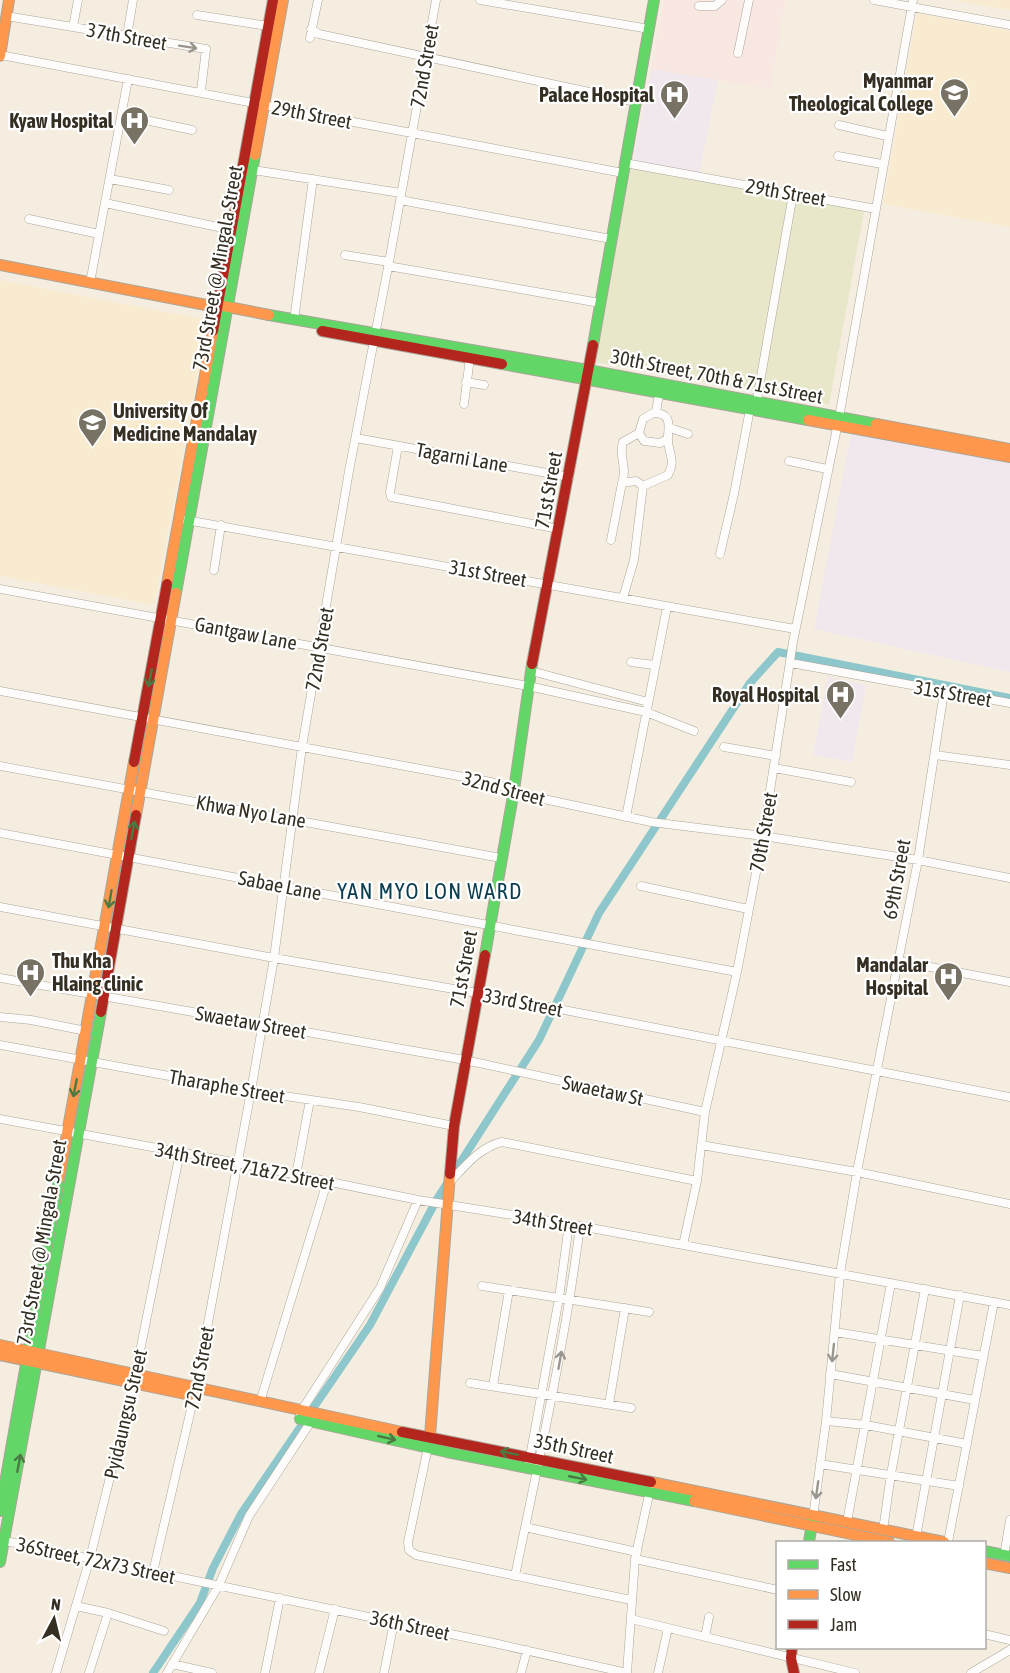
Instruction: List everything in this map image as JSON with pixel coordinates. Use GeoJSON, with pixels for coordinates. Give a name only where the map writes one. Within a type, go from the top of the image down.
{"type":"FeatureCollection","features":[{"type":"Feature","properties":{"kind":"main road"},"geometry":{"type":"LineString","coordinates":[[0,55],[9,0]]}},
{"type":"Feature","properties":{"kind":"main road","name":"73rd Street @ Mingala Street"},"geometry":{"type":"LineString","coordinates":[[0,1562],[73,1133],[184,519],[200,402],[253,170],[268,26],[273,0]]}},
{"type":"Feature","properties":{"kind":"main road","name":"73rd Street @ Mingala Street"},"geometry":{"type":"LineString","coordinates":[[223,309],[231,230],[283,0]]}},
{"type":"Feature","properties":{"kind":"main road","name":"71st Street"},"geometry":{"type":"LineString","coordinates":[[429,1442],[443,1204],[449,1182],[454,1126],[514,790],[528,686],[588,375],[654,0]]}},
{"type":"Feature","properties":{"kind":"main road"},"geometry":{"type":"LineString","coordinates":[[0,265],[223,309],[588,375]]}},
{"type":"Feature","properties":{"kind":"main road"},"geometry":{"type":"LineString","coordinates":[[223,309],[294,320],[470,358],[588,375]]}},
{"type":"Feature","properties":{"kind":"main road","name":"30th Street, 70th & 71st Street"},"geometry":{"type":"LineString","coordinates":[[588,375],[838,422]]}},
{"type":"Feature","properties":{"kind":"main road"},"geometry":{"type":"LineString","coordinates":[[838,422],[1010,449]]}},
{"type":"Feature","properties":{"kind":"main road"},"geometry":{"type":"LineString","coordinates":[[838,422],[1010,457]]}},
{"type":"Feature","properties":{"kind":"main road","name":"73rd Street @ Mingala Street"},"geometry":{"type":"LineString","coordinates":[[86,1062],[86,1031],[98,996]]}},
{"type":"Feature","properties":{"kind":"main road"},"geometry":{"type":"LineString","coordinates":[[0,1346],[34,1357],[195,1392]]}},
{"type":"Feature","properties":{"kind":"main road"},"geometry":{"type":"LineString","coordinates":[[0,1355],[34,1357]]}},
{"type":"Feature","properties":{"kind":"main road","name":"73rd Street @ Mingala Street"},"geometry":{"type":"LineString","coordinates":[[0,1511],[34,1357]]}},
{"type":"Feature","properties":{"kind":"main road","name":"35th Street"},"geometry":{"type":"LineString","coordinates":[[195,1392],[260,1401],[307,1416]]}},
{"type":"Feature","properties":{"kind":"main road","name":"35th Street"},"geometry":{"type":"LineString","coordinates":[[195,1392],[813,1521],[885,1541]]}},
{"type":"Feature","properties":{"kind":"main road"},"geometry":{"type":"LineString","coordinates":[[809,1541],[813,1521]]}},
{"type":"Feature","properties":{"kind":"main road","name":"35th Street"},"geometry":{"type":"LineString","coordinates":[[813,1521],[847,1522],[940,1541]]}},
{"type":"Feature","properties":{"kind":"main road"},"geometry":{"type":"LineString","coordinates":[[986,1551],[1007,1556]]}},
{"type":"Feature","properties":{"kind":"main road"},"geometry":{"type":"LineString","coordinates":[[986,1563],[1006,1568]]}},
{"type":"Feature","properties":{"kind":"main road"},"geometry":{"type":"LineString","coordinates":[[792,1653],[794,1673]]}},
{"type":"Feature","properties":{"kind":"street"},"geometry":{"type":"LineString","coordinates":[[73,27],[78,0]]}},
{"type":"Feature","properties":{"kind":"street"},"geometry":{"type":"LineString","coordinates":[[127,36],[133,0]]}},
{"type":"Feature","properties":{"kind":"street"},"geometry":{"type":"LineString","coordinates":[[318,0],[310,33],[636,102]]}},
{"type":"Feature","properties":{"kind":"street","name":"72nd Street"},"geometry":{"type":"LineString","coordinates":[[153,1572],[195,1392],[251,1091],[274,958],[303,747],[337,545],[436,0]]}},
{"type":"Feature","properties":{"kind":"street"},"geometry":{"type":"LineString","coordinates":[[480,0],[649,29]]}},
{"type":"Feature","properties":{"kind":"street"},"geometry":{"type":"LineString","coordinates":[[699,6],[715,6],[722,0]]}},
{"type":"Feature","properties":{"kind":"street"},"geometry":{"type":"LineString","coordinates":[[738,53],[749,0]]}},
{"type":"Feature","properties":{"kind":"street"},"geometry":{"type":"LineString","coordinates":[[874,0],[912,3],[1010,25]]}},
{"type":"Feature","properties":{"kind":"street","name":"70th Street"},"geometry":{"type":"LineString","coordinates":[[683,1245],[697,1181],[705,1113],[737,972],[763,836],[795,629],[838,422],[912,3]]}},
{"type":"Feature","properties":{"kind":"street"},"geometry":{"type":"LineString","coordinates":[[197,15],[268,26]]}},
{"type":"Feature","properties":{"kind":"street","name":"37th Street"},"geometry":{"type":"LineString","coordinates":[[6,16],[206,49],[201,91]]}},
{"type":"Feature","properties":{"kind":"street","name":"29th Street"},"geometry":{"type":"LineString","coordinates":[[0,55],[201,91],[412,133],[876,209]]}},
{"type":"Feature","properties":{"kind":"street"},"geometry":{"type":"LineString","coordinates":[[90,283],[128,79]]}},
{"type":"Feature","properties":{"kind":"street"},"geometry":{"type":"LineString","coordinates":[[122,115],[192,130]]}},
{"type":"Feature","properties":{"kind":"street"},"geometry":{"type":"LineString","coordinates":[[839,125],[887,136]]}},
{"type":"Feature","properties":{"kind":"street"},"geometry":{"type":"LineString","coordinates":[[838,156],[882,164]]}},
{"type":"Feature","properties":{"kind":"street"},"geometry":{"type":"LineString","coordinates":[[253,170],[313,179],[611,239]]}},
{"type":"Feature","properties":{"kind":"street"},"geometry":{"type":"LineString","coordinates":[[110,179],[169,190]]}},
{"type":"Feature","properties":{"kind":"street"},"geometry":{"type":"LineString","coordinates":[[294,320],[313,179]]}},
{"type":"Feature","properties":{"kind":"street"},"geometry":{"type":"LineString","coordinates":[[720,554],[754,407],[793,194]]}},
{"type":"Feature","properties":{"kind":"street"},"geometry":{"type":"LineString","coordinates":[[105,203],[231,230]]}},
{"type":"Feature","properties":{"kind":"street"},"geometry":{"type":"LineString","coordinates":[[29,219],[99,234]]}},
{"type":"Feature","properties":{"kind":"street"},"geometry":{"type":"LineString","coordinates":[[345,255],[600,303]]}},
{"type":"Feature","properties":{"kind":"street"},"geometry":{"type":"LineString","coordinates":[[464,404],[470,358]]}},
{"type":"Feature","properties":{"kind":"street"},"geometry":{"type":"LineString","coordinates":[[466,382],[484,385]]}},
{"type":"Feature","properties":{"kind":"street"},"geometry":{"type":"LineString","coordinates":[[656,412],[660,388]]}},
{"type":"Feature","properties":{"kind":"street"},"geometry":{"type":"LineString","coordinates":[[643,486],[663,477],[670,471],[672,453],[668,439],[670,428],[664,416],[656,412]]}},
{"type":"Feature","properties":{"kind":"street"},"geometry":{"type":"LineString","coordinates":[[610,540],[626,474],[620,451],[623,442],[639,433],[643,419],[656,412]]}},
{"type":"Feature","properties":{"kind":"street"},"geometry":{"type":"LineString","coordinates":[[670,428],[688,434]]}},
{"type":"Feature","properties":{"kind":"street"},"geometry":{"type":"LineString","coordinates":[[639,433],[644,441],[650,443],[660,443],[668,439]]}},
{"type":"Feature","properties":{"kind":"street","name":"Tagarni Lane"},"geometry":{"type":"LineString","coordinates":[[356,438],[569,477]]}},
{"type":"Feature","properties":{"kind":"street"},"geometry":{"type":"LineString","coordinates":[[398,446],[391,497],[559,528]]}},
{"type":"Feature","properties":{"kind":"street"},"geometry":{"type":"LineString","coordinates":[[789,461],[827,469]]}},
{"type":"Feature","properties":{"kind":"street"},"geometry":{"type":"LineString","coordinates":[[622,483],[636,481],[643,486]]}},
{"type":"Feature","properties":{"kind":"street"},"geometry":{"type":"LineString","coordinates":[[623,598],[634,560],[643,486]]}},
{"type":"Feature","properties":{"kind":"street","name":"31st Street"},"geometry":{"type":"LineString","coordinates":[[184,519],[795,629]]}},
{"type":"Feature","properties":{"kind":"street"},"geometry":{"type":"LineString","coordinates":[[214,570],[221,525]]}},
{"type":"Feature","properties":{"kind":"street","name":"Gantgaw Lane"},"geometry":{"type":"LineString","coordinates":[[0,589],[528,686],[646,712],[694,731]]}},
{"type":"Feature","properties":{"kind":"street"},"geometry":{"type":"LineString","coordinates":[[626,817],[667,607]]}},
{"type":"Feature","properties":{"kind":"street","name":"31st Street"},"geometry":{"type":"LineString","coordinates":[[791,659],[944,692],[1010,703]]}},
{"type":"Feature","properties":{"kind":"street"},"geometry":{"type":"LineString","coordinates":[[631,662],[654,665]]}},
{"type":"Feature","properties":{"kind":"street"},"geometry":{"type":"LineString","coordinates":[[531,671],[648,702]]}},
{"type":"Feature","properties":{"kind":"street","name":"32nd Street"},"geometry":{"type":"LineString","coordinates":[[0,691],[490,782],[525,795],[651,822],[763,836],[918,860],[1010,878]]}},
{"type":"Feature","properties":{"kind":"street","name":"69th Street"},"geometry":{"type":"LineString","coordinates":[[820,1464],[840,1274],[857,1172],[900,961],[944,692]]}},
{"type":"Feature","properties":{"kind":"street"},"geometry":{"type":"LineString","coordinates":[[724,747],[776,756]]}},
{"type":"Feature","properties":{"kind":"street"},"geometry":{"type":"LineString","coordinates":[[935,755],[1010,765]]}},
{"type":"Feature","properties":{"kind":"street","name":"Khwa Nyo Lane"},"geometry":{"type":"LineString","coordinates":[[0,766],[501,858]]}},
{"type":"Feature","properties":{"kind":"street"},"geometry":{"type":"LineString","coordinates":[[774,768],[851,782]]}},
{"type":"Feature","properties":{"kind":"street","name":"Sabae Lane"},"geometry":{"type":"LineString","coordinates":[[0,833],[737,972]]}},
{"type":"Feature","properties":{"kind":"street"},"geometry":{"type":"LineString","coordinates":[[641,886],[748,909]]}},
{"type":"Feature","properties":{"kind":"street","name":"33rd Street"},"geometry":{"type":"LineString","coordinates":[[0,907],[477,993],[1010,1097]]}},
{"type":"Feature","properties":{"kind":"street"},"geometry":{"type":"LineString","coordinates":[[900,961],[1010,982]]}},
{"type":"Feature","properties":{"kind":"street","name":"Swaetaw Street"},"geometry":{"type":"LineString","coordinates":[[0,978],[501,1067]]}},
{"type":"Feature","properties":{"kind":"street"},"geometry":{"type":"LineString","coordinates":[[0,1017],[31,1020],[86,1031]]}},
{"type":"Feature","properties":{"kind":"street","name":"Tharaphe Street"},"geometry":{"type":"LineString","coordinates":[[0,1045],[251,1091],[359,1107],[454,1126]]}},
{"type":"Feature","properties":{"kind":"street","name":"Swaetaw St"},"geometry":{"type":"LineString","coordinates":[[501,1067],[705,1113]]}},
{"type":"Feature","properties":{"kind":"street"},"geometry":{"type":"LineString","coordinates":[[296,1175],[310,1100]]}},
{"type":"Feature","properties":{"kind":"street"},"geometry":{"type":"LineString","coordinates":[[0,1119],[73,1133]]}},
{"type":"Feature","properties":{"kind":"street","name":"34th Street, 71&72 Street"},"geometry":{"type":"LineString","coordinates":[[73,1133],[238,1163],[420,1200]]}},
{"type":"Feature","properties":{"kind":"street"},"geometry":{"type":"LineString","coordinates":[[449,1182],[481,1151],[490,1145],[502,1142],[697,1181]]}},
{"type":"Feature","properties":{"kind":"street"},"geometry":{"type":"LineString","coordinates":[[701,1145],[857,1172],[1010,1204]]}},
{"type":"Feature","properties":{"kind":"street","name":"Pyidaungsu Street"},"geometry":{"type":"LineString","coordinates":[[56,1673],[90,1558],[134,1380],[180,1152]]}},
{"type":"Feature","properties":{"kind":"street"},"geometry":{"type":"LineString","coordinates":[[260,1401],[327,1182]]}},
{"type":"Feature","properties":{"kind":"street"},"geometry":{"type":"LineString","coordinates":[[167,1673],[249,1516],[380,1288],[420,1200]]}},
{"type":"Feature","properties":{"kind":"street","name":"34th Street"},"geometry":{"type":"LineString","coordinates":[[420,1200],[569,1224],[840,1274]]}},
{"type":"Feature","properties":{"kind":"street"},"geometry":{"type":"LineString","coordinates":[[515,1576],[525,1527],[542,1394],[569,1224]]}},
{"type":"Feature","properties":{"kind":"street"},"geometry":{"type":"LineString","coordinates":[[534,1464],[553,1396],[580,1226]]}},
{"type":"Feature","properties":{"kind":"street"},"geometry":{"type":"LineString","coordinates":[[840,1274],[1010,1305]]}},
{"type":"Feature","properties":{"kind":"street"},"geometry":{"type":"LineString","coordinates":[[847,1522],[891,1283]]}},
{"type":"Feature","properties":{"kind":"street"},"geometry":{"type":"LineString","coordinates":[[482,1286],[649,1312]]}},
{"type":"Feature","properties":{"kind":"street"},"geometry":{"type":"LineString","coordinates":[[883,1530],[898,1431],[925,1289]]}},
{"type":"Feature","properties":{"kind":"street"},"geometry":{"type":"LineString","coordinates":[[493,1386],[509,1290]]}},
{"type":"Feature","properties":{"kind":"street"},"geometry":{"type":"LineString","coordinates":[[916,1537],[960,1296]]}},
{"type":"Feature","properties":{"kind":"street"},"geometry":{"type":"LineString","coordinates":[[946,1541],[994,1302]]}},
{"type":"Feature","properties":{"kind":"street"},"geometry":{"type":"LineString","coordinates":[[609,1404],[625,1308]]}},
{"type":"Feature","properties":{"kind":"street"},"geometry":{"type":"LineString","coordinates":[[835,1332],[983,1356]]}},
{"type":"Feature","properties":{"kind":"street"},"geometry":{"type":"LineString","coordinates":[[830,1374],[975,1400]]}},
{"type":"Feature","properties":{"kind":"street"},"geometry":{"type":"LineString","coordinates":[[470,1383],[631,1408]]}},
{"type":"Feature","properties":{"kind":"street"},"geometry":{"type":"LineString","coordinates":[[826,1421],[866,1425],[967,1444]]}},
{"type":"Feature","properties":{"kind":"street"},"geometry":{"type":"LineString","coordinates":[[429,1442],[408,1542],[410,1550],[416,1555],[631,1600]]}},
{"type":"Feature","properties":{"kind":"street"},"geometry":{"type":"LineString","coordinates":[[813,1521],[820,1464],[959,1486]]}},
{"type":"Feature","properties":{"kind":"street"},"geometry":{"type":"LineString","coordinates":[[627,1673],[636,1555],[650,1487]]}},
{"type":"Feature","properties":{"kind":"street"},"geometry":{"type":"LineString","coordinates":[[1006,1568],[1010,1520]]}},
{"type":"Feature","properties":{"kind":"street"},"geometry":{"type":"LineString","coordinates":[[525,1527],[776,1590]]}},
{"type":"Feature","properties":{"kind":"street","name":"36Street, 72x73 Street"},"geometry":{"type":"LineString","coordinates":[[2,1540],[192,1580]]}},
{"type":"Feature","properties":{"kind":"street","name":"36th Street"},"geometry":{"type":"LineString","coordinates":[[192,1580],[627,1673]]}},
{"type":"Feature","properties":{"kind":"street"},"geometry":{"type":"LineString","coordinates":[[265,1673],[280,1598]]}},
{"type":"Feature","properties":{"kind":"street"},"geometry":{"type":"LineString","coordinates":[[76,1606],[108,1613],[164,1631]]}},
{"type":"Feature","properties":{"kind":"street"},"geometry":{"type":"LineString","coordinates":[[320,1673],[335,1609]]}},
{"type":"Feature","properties":{"kind":"street"},"geometry":{"type":"LineString","coordinates":[[89,1673],[108,1613]]}},
{"type":"Feature","properties":{"kind":"street"},"geometry":{"type":"LineString","coordinates":[[705,1637],[710,1617]]}},
{"type":"Feature","properties":{"kind":"street"},"geometry":{"type":"LineString","coordinates":[[631,1619],[705,1637],[792,1653],[855,1673]]}},
{"type":"Feature","properties":{"kind":"street"},"geometry":{"type":"LineString","coordinates":[[384,1673],[394,1622]]}},
{"type":"Feature","properties":{"kind":"street"},"geometry":{"type":"LineString","coordinates":[[658,1673],[668,1628]]}},
{"type":"Feature","properties":{"kind":"street"},"geometry":{"type":"LineString","coordinates":[[986,1635],[1010,1640]]}},
{"type":"Feature","properties":{"kind":"street"},"geometry":{"type":"LineString","coordinates":[[521,1673],[527,1650]]}},
{"type":"Feature","properties":{"kind":"street"},"geometry":{"type":"LineString","coordinates":[[971,1673],[1010,1650]]}},
{"type":"Feature","properties":{"kind":"street"},"geometry":{"type":"LineString","coordinates":[[172,1664],[212,1673]]}},
{"type":"Feature","properties":{"kind":"shaded area"},"geometry":{"type":"Polygon","coordinates":[[[664,0],[786,0],[770,89],[651,69],[664,0]]]}},
{"type":"Feature","properties":{"kind":"shaded area"},"geometry":{"type":"Polygon","coordinates":[[[952,0],[1010,0],[1010,10],[952,0]]]}},
{"type":"Feature","properties":{"kind":"shaded area","name":"Myanmar Theological College"},"geometry":{"type":"Polygon","coordinates":[[[917,13],[1010,31],[1010,227],[883,204],[917,13]]]}},
{"type":"Feature","properties":{"kind":"shaded area","name":"Palace Hospital"},"geometry":{"type":"Polygon","coordinates":[[[651,69],[718,80],[699,175],[633,161],[651,69]]]}},
{"type":"Feature","properties":{"kind":"shaded area","name":"University Of Medicine Mandalay"},"geometry":{"type":"Polygon","coordinates":[[[0,280],[208,320],[154,605],[0,576],[0,280]]]}},
{"type":"Feature","properties":{"kind":"shaded area"},"geometry":{"type":"Polygon","coordinates":[[[853,422],[1010,449],[1010,672],[814,629],[853,422]]]}},
{"type":"Feature","properties":{"kind":"shaded area","name":"Royal Hospital"},"geometry":{"type":"Polygon","coordinates":[[[828,677],[866,685],[852,762],[813,755],[828,677]]]}},
{"type":"Feature","properties":{"kind":"green space"},"geometry":{"type":"Polygon","coordinates":[[[631,166],[864,211],[829,405],[596,362],[631,166]]]}},
{"type":"Feature","properties":{"kind":"waterway"},"geometry":{"type":"LineString","coordinates":[[153,1673],[200,1603],[213,1568],[241,1514],[370,1325],[437,1199],[539,1040],[599,913],[750,683],[778,652],[1010,698]]}},
{"type":"Feature","properties":{"kind":"traffic: fast"},"geometry":{"type":"LineString","coordinates":[[593,345],[654,0]]}},
{"type":"Feature","properties":{"kind":"traffic: fast"},"geometry":{"type":"LineString","coordinates":[[176,593],[255,155]]}},
{"type":"Feature","properties":{"kind":"traffic: fast"},"geometry":{"type":"LineString","coordinates":[[269,315],[588,370],[876,424]]}},
{"type":"Feature","properties":{"kind":"traffic: fast"},"geometry":{"type":"LineString","coordinates":[[502,364],[808,420]]}},
{"type":"Feature","properties":{"kind":"traffic: fast"},"geometry":{"type":"LineString","coordinates":[[485,955],[514,790],[532,664]]}},
{"type":"Feature","properties":{"kind":"traffic: fast"},"geometry":{"type":"LineString","coordinates":[[0,1562],[101,1012]]}},
{"type":"Feature","properties":{"kind":"traffic: fast"},"geometry":{"type":"LineString","coordinates":[[0,1511],[59,1178]]}},
{"type":"Feature","properties":{"kind":"traffic: fast"},"geometry":{"type":"LineString","coordinates":[[300,1419],[447,1452],[694,1501]]}},
{"type":"Feature","properties":{"kind":"traffic: fast"},"geometry":{"type":"LineString","coordinates":[[809,1541],[813,1517]]}},
{"type":"Feature","properties":{"kind":"traffic: fast"},"geometry":{"type":"LineString","coordinates":[[986,1551],[1010,1556]]}},
{"type":"Feature","properties":{"kind":"traffic: slow"},"geometry":{"type":"LineString","coordinates":[[0,56],[9,0]]}},
{"type":"Feature","properties":{"kind":"traffic: slow"},"geometry":{"type":"LineString","coordinates":[[255,155],[283,0]]}},
{"type":"Feature","properties":{"kind":"traffic: slow"},"geometry":{"type":"LineString","coordinates":[[0,265],[269,315]]}},
{"type":"Feature","properties":{"kind":"traffic: slow"},"geometry":{"type":"LineString","coordinates":[[167,584],[213,331]]}},
{"type":"Feature","properties":{"kind":"traffic: slow"},"geometry":{"type":"LineString","coordinates":[[808,420],[1010,457]]}},
{"type":"Feature","properties":{"kind":"traffic: slow"},"geometry":{"type":"LineString","coordinates":[[876,424],[1010,449]]}},
{"type":"Feature","properties":{"kind":"traffic: slow"},"geometry":{"type":"LineString","coordinates":[[136,815],[176,593]]}},
{"type":"Feature","properties":{"kind":"traffic: slow"},"geometry":{"type":"LineString","coordinates":[[59,1178],[134,762]]}},
{"type":"Feature","properties":{"kind":"traffic: slow"},"geometry":{"type":"LineString","coordinates":[[430,1436],[450,1174]]}},
{"type":"Feature","properties":{"kind":"traffic: slow"},"geometry":{"type":"LineString","coordinates":[[0,1345],[402,1432]]}},
{"type":"Feature","properties":{"kind":"traffic: slow"},"geometry":{"type":"LineString","coordinates":[[0,1355],[190,1395]]}},
{"type":"Feature","properties":{"kind":"traffic: slow"},"geometry":{"type":"LineString","coordinates":[[651,1482],[939,1541]]}},
{"type":"Feature","properties":{"kind":"traffic: slow"},"geometry":{"type":"LineString","coordinates":[[694,1501],[884,1541]]}},
{"type":"Feature","properties":{"kind":"traffic: slow"},"geometry":{"type":"LineString","coordinates":[[986,1563],[1010,1568]]}},
{"type":"Feature","properties":{"kind":"traffic: jam"},"geometry":{"type":"LineString","coordinates":[[213,331],[273,0]]}},
{"type":"Feature","properties":{"kind":"traffic: jam"},"geometry":{"type":"LineString","coordinates":[[322,331],[502,364]]}},
{"type":"Feature","properties":{"kind":"traffic: jam"},"geometry":{"type":"LineString","coordinates":[[532,664],[593,345]]}},
{"type":"Feature","properties":{"kind":"traffic: jam"},"geometry":{"type":"LineString","coordinates":[[134,762],[167,584]]}},
{"type":"Feature","properties":{"kind":"traffic: jam"},"geometry":{"type":"LineString","coordinates":[[101,1012],[136,815]]}},
{"type":"Feature","properties":{"kind":"traffic: jam"},"geometry":{"type":"LineString","coordinates":[[450,1174],[454,1126],[485,955]]}},
{"type":"Feature","properties":{"kind":"traffic: jam"},"geometry":{"type":"LineString","coordinates":[[402,1432],[651,1482]]}},
{"type":"Feature","properties":{"kind":"traffic: jam"},"geometry":{"type":"LineString","coordinates":[[792,1649],[794,1673]]}},
{"type":"Feature","properties":{"kind":"place","name":"Myanmar Theological College"},"geometry":{"type":"Point","coordinates":[954,118]}},
{"type":"Feature","properties":{"kind":"place","name":"Palace Hospital"},"geometry":{"type":"Point","coordinates":[675,120]}},
{"type":"Feature","properties":{"kind":"place","name":"Kyaw Hospital"},"geometry":{"type":"Point","coordinates":[134,146]}},
{"type":"Feature","properties":{"kind":"place","name":"University Of Medicine Mandalay"},"geometry":{"type":"Point","coordinates":[92,448]}},
{"type":"Feature","properties":{"kind":"place","name":"Royal Hospital"},"geometry":{"type":"Point","coordinates":[840,720]}},
{"type":"Feature","properties":{"kind":"place","name":"Thu Kha Hlaing clinic"},"geometry":{"type":"Point","coordinates":[31,998]}},
{"type":"Feature","properties":{"kind":"place","name":"Mandalar Hospital"},"geometry":{"type":"Point","coordinates":[949,1002]}},
{"type":"Feature","properties":{"kind":"district","name":"YAN MYO LON WARD"},"geometry":{"type":"Point","coordinates":[430,891]}}]}
